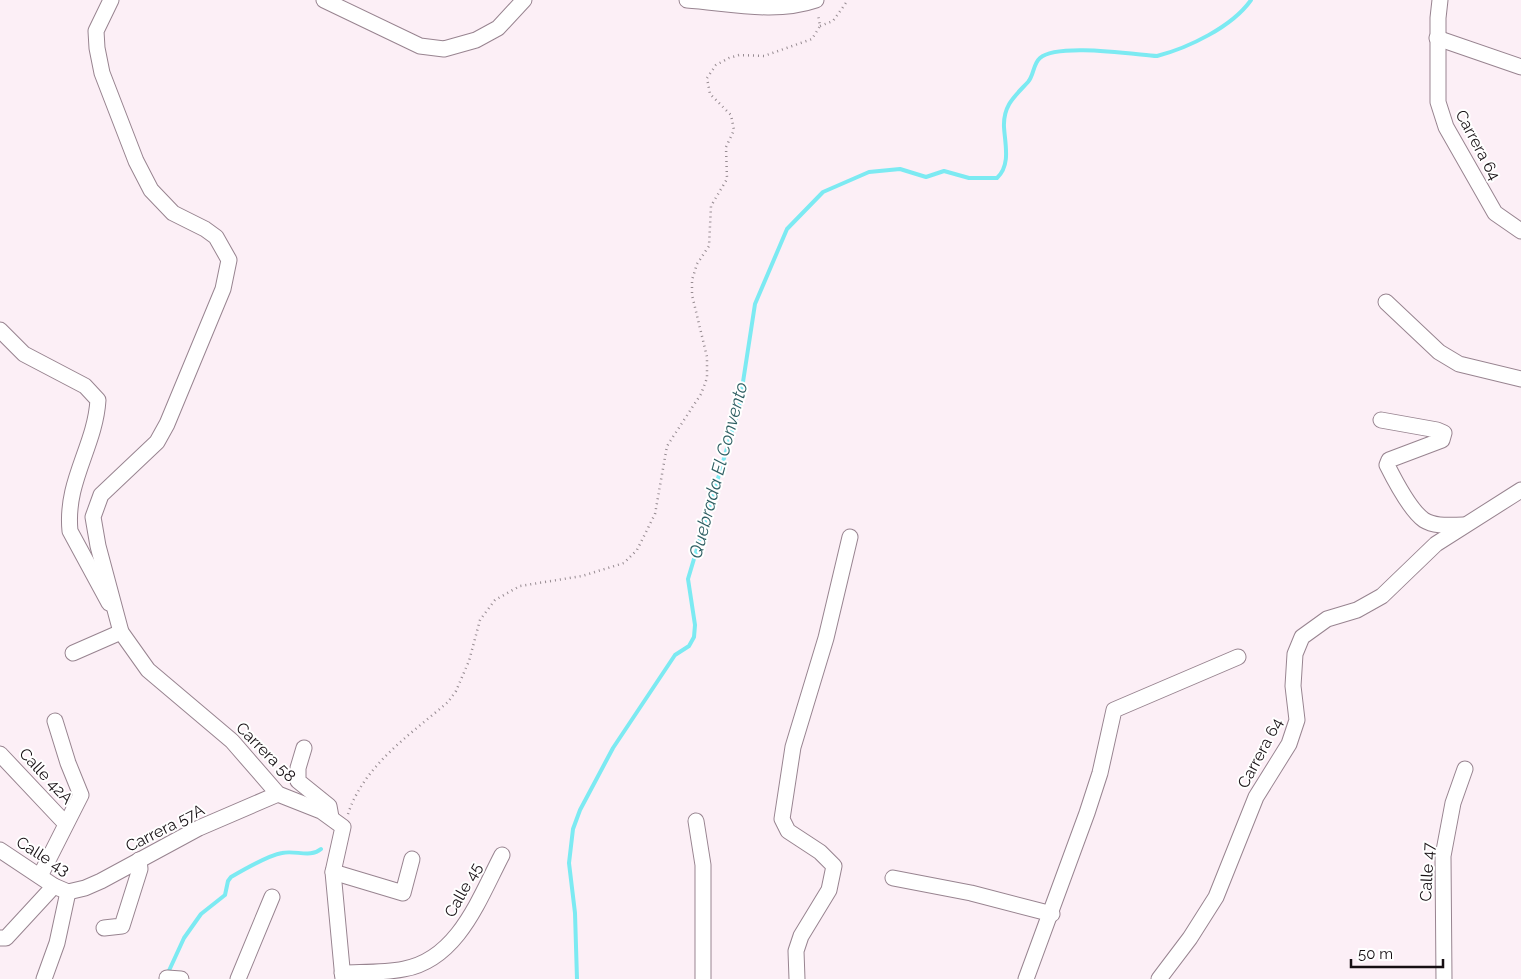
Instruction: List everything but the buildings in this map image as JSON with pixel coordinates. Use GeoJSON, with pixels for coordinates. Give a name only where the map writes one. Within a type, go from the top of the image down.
{"type":"FeatureCollection","features":[{"type":"Feature","properties":{"kind":"street","name":"Carrera 58"},"geometry":{"type":"LineString","coordinates":[[111,0],[96,31],[97,48],[102,73],[136,161],[151,190],[173,214],[205,229],[216,237],[229,260],[223,289],[167,424],[156,442],[101,494],[93,517],[98,546],[121,632],[148,670],[232,741],[278,794],[321,811],[337,823]]}},
{"type":"Feature","properties":{"kind":"street"},"geometry":{"type":"LineString","coordinates":[[324,0],[420,46],[444,49],[476,40],[498,28],[524,0]]}},
{"type":"Feature","properties":{"kind":"street"},"geometry":{"type":"LineString","coordinates":[[688,0],[775,7],[817,4]]}},
{"type":"Feature","properties":{"kind":"street","name":"Carrera 64"},"geometry":{"type":"LineString","coordinates":[[1440,0],[1438,102],[1446,127],[1495,213],[1521,231]]}},
{"type":"Feature","properties":{"kind":"street"},"geometry":{"type":"LineString","coordinates":[[1438,38],[1521,67]]}},
{"type":"Feature","properties":{"kind":"street"},"geometry":{"type":"LineString","coordinates":[[1386,302],[1439,352],[1459,364],[1521,379]]}},
{"type":"Feature","properties":{"kind":"street"},"geometry":{"type":"LineString","coordinates":[[0,330],[24,354],[85,386],[98,400],[97,417],[70,499],[68,518],[70,531],[78,548],[100,591],[117,615]]}},
{"type":"Feature","properties":{"kind":"street"},"geometry":{"type":"LineString","coordinates":[[1381,420],[1442,431],[1444,433],[1442,440],[1390,460],[1388,465],[1408,500],[1425,520],[1441,525],[1463,525]]}},
{"type":"Feature","properties":{"kind":"street","name":"Carrera 64"},"geometry":{"type":"LineString","coordinates":[[1159,979],[1190,938],[1216,897],[1256,797],[1289,744],[1297,720],[1293,686],[1294,654],[1302,637],[1327,619],[1357,610],[1382,596],[1436,544],[1463,525],[1521,490]]}},
{"type":"Feature","properties":{"kind":"street"},"geometry":{"type":"LineString","coordinates":[[797,979],[796,951],[802,936],[829,890],[834,866],[820,852],[788,831],[782,819],[794,747],[826,638],[850,537]]}},
{"type":"Feature","properties":{"kind":"street"},"geometry":{"type":"LineString","coordinates":[[73,652],[121,632]]}},
{"type":"Feature","properties":{"kind":"street"},"geometry":{"type":"LineString","coordinates":[[1026,979],[1052,914],[1100,773],[1114,710],[1238,657]]}},
{"type":"Feature","properties":{"kind":"street"},"geometry":{"type":"LineString","coordinates":[[40,876],[82,795],[68,763],[55,721]]}},
{"type":"Feature","properties":{"kind":"street"},"geometry":{"type":"LineString","coordinates":[[304,748],[298,768],[298,781],[330,806],[337,823],[333,872],[342,976]]}},
{"type":"Feature","properties":{"kind":"street","name":"Calle 42A"},"geometry":{"type":"LineString","coordinates":[[0,754],[66,823]]}},
{"type":"Feature","properties":{"kind":"street","name":"Calle 47"},"geometry":{"type":"LineString","coordinates":[[1444,979],[1443,856],[1453,803],[1465,769]]}},
{"type":"Feature","properties":{"kind":"street","name":"Carrera 57A"},"geometry":{"type":"LineString","coordinates":[[61,889],[85,888],[199,828],[278,794]]}},
{"type":"Feature","properties":{"kind":"street"},"geometry":{"type":"LineString","coordinates":[[696,821],[702,865],[703,979]]}},
{"type":"Feature","properties":{"kind":"street","name":"Calle 43"},"geometry":{"type":"LineString","coordinates":[[0,850],[61,889]]}},
{"type":"Feature","properties":{"kind":"street","name":"Calle 45"},"geometry":{"type":"LineString","coordinates":[[342,976],[404,969],[434,959],[465,926],[502,855]]}},
{"type":"Feature","properties":{"kind":"street"},"geometry":{"type":"LineString","coordinates":[[333,872],[403,893],[412,859]]}},
{"type":"Feature","properties":{"kind":"street"},"geometry":{"type":"LineString","coordinates":[[104,928],[122,926],[140,869],[139,860]]}},
{"type":"Feature","properties":{"kind":"street"},"geometry":{"type":"LineString","coordinates":[[893,878],[971,893],[1052,914]]}},
{"type":"Feature","properties":{"kind":"street"},"geometry":{"type":"LineString","coordinates":[[0,938],[6,938],[61,889]]}},
{"type":"Feature","properties":{"kind":"street"},"geometry":{"type":"LineString","coordinates":[[44,979],[57,944],[61,889]]}},
{"type":"Feature","properties":{"kind":"street"},"geometry":{"type":"LineString","coordinates":[[238,979],[272,897]]}},
{"type":"Feature","properties":{"kind":"path"},"geometry":{"type":"LineString","coordinates":[[337,823],[351,804],[362,783],[384,758],[448,702],[456,691],[469,661],[480,620],[494,600],[520,586],[582,576],[624,563],[637,550],[655,514],[667,446],[701,394],[706,378],[707,357],[692,294],[692,280],[698,264],[709,246],[711,206],[727,180],[726,147],[734,130],[730,115],[710,94],[707,78],[716,66],[729,58],[739,55],[764,56],[812,39],[820,26],[833,21],[848,0]]}},
{"type":"Feature","properties":{"kind":"path"},"geometry":{"type":"LineString","coordinates":[[817,4],[820,26]]}},
{"type":"Feature","properties":{"kind":"waterway","name":"Quebrada El Convento"},"geometry":{"type":"LineString","coordinates":[[577,979],[575,913],[569,863],[573,829],[580,810],[613,748],[675,655],[689,646],[694,637],[695,625],[688,579],[739,408],[755,304],[787,229],[823,192],[869,172],[900,169],[926,177],[944,171],[969,178],[997,178],[1006,161],[1004,119],[1008,107],[1030,79],[1040,58],[1062,51],[1078,50],[1157,56],[1182,48],[1208,35],[1233,19],[1251,0]]}},
{"type":"Feature","properties":{"kind":"waterway"},"geometry":{"type":"LineString","coordinates":[[167,975],[184,938],[201,914],[225,895],[228,881],[231,877],[277,854],[287,852],[313,853],[321,849]]}}]}
